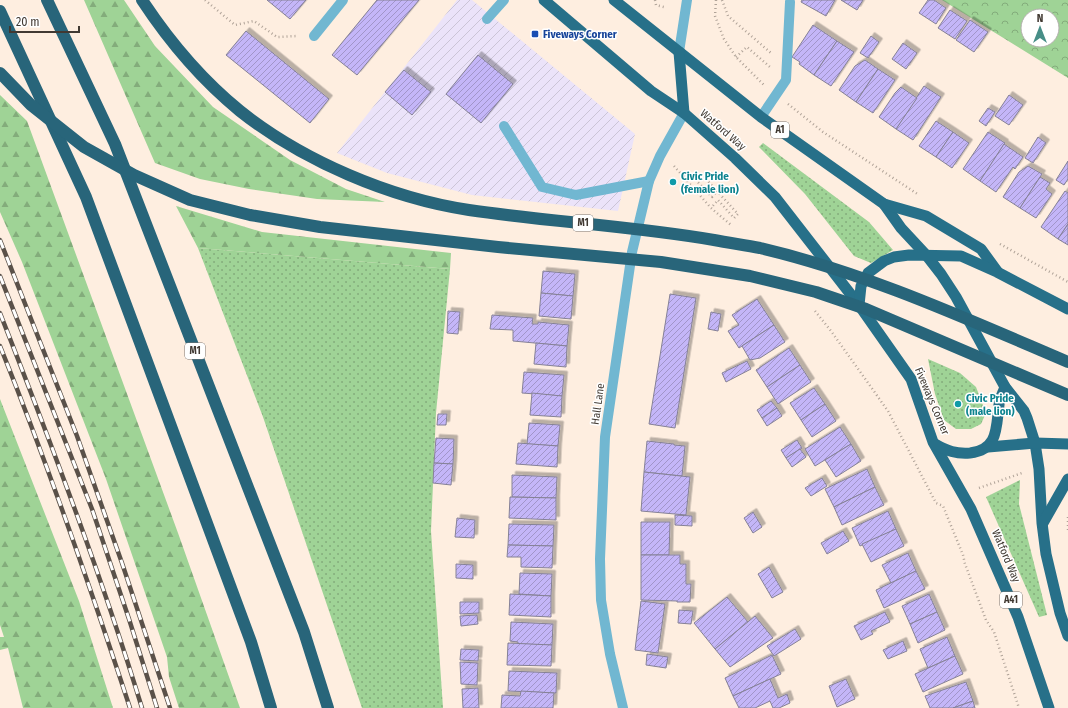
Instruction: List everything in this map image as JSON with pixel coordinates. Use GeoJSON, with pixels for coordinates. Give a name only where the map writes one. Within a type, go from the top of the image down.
{"type":"FeatureCollection","features":[{"type":"Feature","properties":{"kind":"highway","name":"M1"},"geometry":{"type":"LineString","coordinates":[[48,0],[115,144],[304,632],[328,708]]}},
{"type":"Feature","properties":{"kind":"highway","name":"Watford Way"},"geometry":{"type":"LineString","coordinates":[[544,0],[651,91],[684,113],[735,158],[775,197],[859,305]]}},
{"type":"Feature","properties":{"kind":"highway","name":"A1"},"geometry":{"type":"LineString","coordinates":[[614,0],[761,117],[884,204],[926,216],[980,249],[997,272]]}},
{"type":"Feature","properties":{"kind":"highway","name":"M1"},"geometry":{"type":"LineString","coordinates":[[144,4],[170,40],[203,77],[241,112],[283,140],[328,166],[383,189],[467,210],[684,235],[759,248],[843,270],[923,300],[1068,362]]}},
{"type":"Feature","properties":{"kind":"highway"},"geometry":{"type":"LineString","coordinates":[[0,11],[86,197],[251,642],[271,708]]}},
{"type":"Feature","properties":{"kind":"highway"},"geometry":{"type":"LineString","coordinates":[[679,52],[684,113]]}},
{"type":"Feature","properties":{"kind":"highway"},"geometry":{"type":"LineString","coordinates":[[0,73],[31,105],[84,147],[134,175],[190,200],[250,215],[320,227],[661,262],[750,276],[816,292],[866,309],[1068,395]]}},
{"type":"Feature","properties":{"kind":"highway","name":"A1"},"geometry":{"type":"LineString","coordinates":[[884,204],[901,228],[927,256],[961,256],[997,272],[1068,309]]}},
{"type":"Feature","properties":{"kind":"highway"},"geometry":{"type":"LineString","coordinates":[[859,305],[861,286],[868,273],[884,261],[894,257],[909,255],[927,256],[956,297],[1005,387],[1024,410],[1035,443],[1039,469],[1042,523],[1046,554],[1060,614],[1068,636]]}},
{"type":"Feature","properties":{"kind":"highway","name":"Fiveways Corner"},"geometry":{"type":"LineString","coordinates":[[859,305],[911,379],[933,442],[947,451],[959,454],[976,452],[988,447],[1035,443],[1068,444]]}},
{"type":"Feature","properties":{"kind":"highway"},"geometry":{"type":"LineString","coordinates":[[988,447],[997,429],[999,404],[1005,387]]}},
{"type":"Feature","properties":{"kind":"highway","name":"Watford Way"},"geometry":{"type":"LineString","coordinates":[[933,442],[972,509],[1018,617],[1049,708]]}},
{"type":"Feature","properties":{"kind":"highway"},"geometry":{"type":"LineString","coordinates":[[1042,523],[1068,478]]}},
{"type":"Feature","properties":{"kind":"street"},"geometry":{"type":"LineString","coordinates":[[314,36],[343,0]]}},
{"type":"Feature","properties":{"kind":"street"},"geometry":{"type":"LineString","coordinates":[[487,19],[504,0]]}},
{"type":"Feature","properties":{"kind":"street"},"geometry":{"type":"LineString","coordinates":[[679,52],[687,0]]}},
{"type":"Feature","properties":{"kind":"street"},"geometry":{"type":"LineString","coordinates":[[761,117],[786,80],[790,2]]}},
{"type":"Feature","properties":{"kind":"street","name":"Hall Lane"},"geometry":{"type":"LineString","coordinates":[[623,708],[610,654],[601,600],[600,559],[605,437],[632,252],[649,180],[660,156],[684,113]]}},
{"type":"Feature","properties":{"kind":"street"},"geometry":{"type":"LineString","coordinates":[[504,126],[542,187],[576,195],[649,180]]}},
{"type":"Feature","properties":{"kind":"path"},"geometry":{"type":"LineString","coordinates":[[205,0],[235,25],[254,21],[277,37],[314,36]]}},
{"type":"Feature","properties":{"kind":"path"},"geometry":{"type":"LineString","coordinates":[[655,0],[656,5],[664,7]]}},
{"type":"Feature","properties":{"kind":"path"},"geometry":{"type":"LineString","coordinates":[[716,0],[714,16],[724,39],[736,57],[753,75],[824,132],[922,197]]}},
{"type":"Feature","properties":{"kind":"path"},"geometry":{"type":"LineString","coordinates":[[722,0],[728,16],[776,57]]}},
{"type":"Feature","properties":{"kind":"path"},"geometry":{"type":"LineString","coordinates":[[736,57],[747,47],[773,69],[774,63]]}},
{"type":"Feature","properties":{"kind":"path"},"geometry":{"type":"LineString","coordinates":[[674,166],[711,208],[734,228]]}},
{"type":"Feature","properties":{"kind":"path"},"geometry":{"type":"LineString","coordinates":[[683,176],[695,179],[712,196],[717,191]]}},
{"type":"Feature","properties":{"kind":"path"},"geometry":{"type":"LineString","coordinates":[[707,176],[705,178],[738,214],[734,218],[718,200],[711,208]]}},
{"type":"Feature","properties":{"kind":"path"},"geometry":{"type":"LineString","coordinates":[[994,241],[1068,282]]}},
{"type":"Feature","properties":{"kind":"path"},"geometry":{"type":"LineString","coordinates":[[814,310],[831,331],[888,411],[936,503],[943,506],[986,620],[994,632],[1019,708]]}},
{"type":"Feature","properties":{"kind":"path"},"geometry":{"type":"LineString","coordinates":[[982,487],[1026,472]]}},
{"type":"Feature","properties":{"kind":"path"},"geometry":{"type":"LineString","coordinates":[[1068,517],[1068,530]]}},
{"type":"Feature","properties":{"kind":"shaded area"},"geometry":{"type":"Polygon","coordinates":[[[457,0],[472,0],[635,134],[618,211],[472,195],[387,173],[337,153],[457,0]]]}},
{"type":"Feature","properties":{"kind":"green space"},"geometry":{"type":"Polygon","coordinates":[[[84,0],[124,0],[155,46],[213,107],[290,160],[346,189],[385,202],[317,199],[249,189],[200,179],[155,163],[84,0]]]}},
{"type":"Feature","properties":{"kind":"green space"},"geometry":{"type":"Polygon","coordinates":[[[942,0],[1068,0],[1068,78],[942,0]]]}},
{"type":"Feature","properties":{"kind":"green space"},"geometry":{"type":"Polygon","coordinates":[[[0,95],[27,121],[178,533],[240,708],[179,708],[169,677],[167,657],[106,479],[22,262],[0,212],[0,95]]]}},
{"type":"Feature","properties":{"kind":"green space"},"geometry":{"type":"Polygon","coordinates":[[[763,143],[869,222],[893,250],[871,263],[854,256],[805,194],[759,147],[763,143]]]}},
{"type":"Feature","properties":{"kind":"green space"},"geometry":{"type":"Polygon","coordinates":[[[176,206],[262,232],[451,253],[450,269],[198,248],[176,206]]]}},
{"type":"Feature","properties":{"kind":"green space"},"geometry":{"type":"Polygon","coordinates":[[[198,248],[450,269],[436,413],[431,531],[443,708],[362,708],[263,417],[198,248]]]}},
{"type":"Feature","properties":{"kind":"green space"},"geometry":{"type":"Polygon","coordinates":[[[928,359],[960,373],[976,387],[986,413],[981,424],[971,429],[956,429],[944,420],[935,394],[928,359]]]}},
{"type":"Feature","properties":{"kind":"green space"},"geometry":{"type":"Polygon","coordinates":[[[0,399],[79,601],[113,708],[23,708],[8,648],[0,650],[0,637],[4,637],[0,625],[0,399]]]}},
{"type":"Feature","properties":{"kind":"green space"},"geometry":{"type":"Polygon","coordinates":[[[1020,480],[1019,504],[1047,615],[1039,617],[986,497],[1020,480]]]}},
{"type":"Feature","properties":{"kind":"building"},"geometry":{"type":"Polygon","coordinates":[[[267,0],[306,0],[290,19],[267,0]]]}},
{"type":"Feature","properties":{"kind":"building"},"geometry":{"type":"Polygon","coordinates":[[[377,0],[419,0],[357,75],[332,55],[377,0]]]}},
{"type":"Feature","properties":{"kind":"building"},"geometry":{"type":"Polygon","coordinates":[[[802,0],[835,0],[826,16],[801,2],[802,0]]]}},
{"type":"Feature","properties":{"kind":"building"},"geometry":{"type":"Polygon","coordinates":[[[841,0],[863,0],[857,10],[841,0]]]}},
{"type":"Feature","properties":{"kind":"building"},"geometry":{"type":"Polygon","coordinates":[[[928,0],[934,0],[946,8],[936,24],[919,13],[928,0]]]}},
{"type":"Feature","properties":{"kind":"building"},"geometry":{"type":"Polygon","coordinates":[[[950,10],[967,21],[955,39],[938,28],[950,10]]]}},
{"type":"Feature","properties":{"kind":"building"},"geometry":{"type":"Polygon","coordinates":[[[970,20],[988,32],[974,52],[956,40],[970,20]]]}},
{"type":"Feature","properties":{"kind":"building"},"geometry":{"type":"Polygon","coordinates":[[[813,25],[837,41],[814,75],[792,57],[813,25]]]}},
{"type":"Feature","properties":{"kind":"building"},"geometry":{"type":"Polygon","coordinates":[[[246,31],[329,99],[310,123],[226,55],[246,31]]]}},
{"type":"Feature","properties":{"kind":"building"},"geometry":{"type":"Polygon","coordinates":[[[871,36],[879,42],[868,58],[860,53],[871,36]]]}},
{"type":"Feature","properties":{"kind":"building"},"geometry":{"type":"Polygon","coordinates":[[[837,41],[854,52],[831,86],[814,75],[837,41]]]}},
{"type":"Feature","properties":{"kind":"building"},"geometry":{"type":"Polygon","coordinates":[[[903,43],[917,53],[906,69],[892,59],[903,43]]]}},
{"type":"Feature","properties":{"kind":"building"},"geometry":{"type":"Polygon","coordinates":[[[478,55],[513,84],[481,123],[446,94],[478,55]]]}},
{"type":"Feature","properties":{"kind":"building"},"geometry":{"type":"Polygon","coordinates":[[[865,60],[878,69],[856,102],[839,90],[855,66],[865,60]]]}},
{"type":"Feature","properties":{"kind":"building"},"geometry":{"type":"Polygon","coordinates":[[[878,69],[895,80],[873,113],[856,102],[878,69]]]}},
{"type":"Feature","properties":{"kind":"building"},"geometry":{"type":"Polygon","coordinates":[[[404,70],[431,92],[412,115],[385,92],[404,70]]]}},
{"type":"Feature","properties":{"kind":"building"},"geometry":{"type":"Polygon","coordinates":[[[924,86],[941,97],[913,140],[896,129],[924,86]]]}},
{"type":"Feature","properties":{"kind":"building"},"geometry":{"type":"Polygon","coordinates":[[[901,87],[917,98],[896,129],[879,117],[895,93],[901,87]]]}},
{"type":"Feature","properties":{"kind":"building"},"geometry":{"type":"Polygon","coordinates":[[[1009,95],[1023,105],[1009,125],[995,116],[1009,95]]]}},
{"type":"Feature","properties":{"kind":"building"},"geometry":{"type":"Polygon","coordinates":[[[988,108],[995,112],[986,126],[979,121],[988,108]]]}},
{"type":"Feature","properties":{"kind":"building"},"geometry":{"type":"Polygon","coordinates":[[[936,121],[953,132],[936,157],[919,146],[936,121]]]}},
{"type":"Feature","properties":{"kind":"building"},"geometry":{"type":"Polygon","coordinates":[[[953,132],[969,143],[952,168],[936,157],[953,132]]]}},
{"type":"Feature","properties":{"kind":"building"},"geometry":{"type":"Polygon","coordinates":[[[988,132],[1005,143],[980,181],[963,169],[988,132]]]}},
{"type":"Feature","properties":{"kind":"building"},"geometry":{"type":"Polygon","coordinates":[[[1038,137],[1046,143],[1033,163],[1025,158],[1038,137]]]}},
{"type":"Feature","properties":{"kind":"building"},"geometry":{"type":"Polygon","coordinates":[[[1004,144],[1023,157],[1015,169],[1013,167],[996,192],[980,181],[1004,144]]]}},
{"type":"Feature","properties":{"kind":"building"},"geometry":{"type":"Polygon","coordinates":[[[1068,161],[1068,179],[1064,185],[1056,180],[1068,161]]]}},
{"type":"Feature","properties":{"kind":"building"},"geometry":{"type":"Polygon","coordinates":[[[1028,166],[1042,174],[1020,208],[1003,197],[1019,172],[1028,166]]]}},
{"type":"Feature","properties":{"kind":"building"},"geometry":{"type":"Polygon","coordinates":[[[1040,177],[1050,183],[1046,189],[1052,194],[1036,218],[1020,208],[1040,177]]]}},
{"type":"Feature","properties":{"kind":"building"},"geometry":{"type":"Polygon","coordinates":[[[1065,191],[1068,193],[1068,224],[1058,239],[1041,227],[1065,191]]]}},
{"type":"Feature","properties":{"kind":"building"},"geometry":{"type":"Polygon","coordinates":[[[1068,224],[1068,245],[1058,239],[1068,224]]]}},
{"type":"Feature","properties":{"kind":"building"},"geometry":{"type":"Polygon","coordinates":[[[543,271],[575,274],[573,296],[541,293],[543,271]]]}},
{"type":"Feature","properties":{"kind":"building"},"geometry":{"type":"Polygon","coordinates":[[[541,293],[573,296],[571,319],[539,316],[541,293]]]}},
{"type":"Feature","properties":{"kind":"building"},"geometry":{"type":"Polygon","coordinates":[[[670,294],[696,298],[675,428],[649,424],[670,294]]]}},
{"type":"Feature","properties":{"kind":"building"},"geometry":{"type":"Polygon","coordinates":[[[757,299],[774,325],[739,348],[728,331],[739,325],[732,315],[757,299]]]}},
{"type":"Feature","properties":{"kind":"building"},"geometry":{"type":"Polygon","coordinates":[[[448,311],[460,312],[458,334],[447,333],[448,311]]]}},
{"type":"Feature","properties":{"kind":"building"},"geometry":{"type":"Polygon","coordinates":[[[711,312],[721,314],[718,331],[708,329],[711,312]]]}},
{"type":"Feature","properties":{"kind":"building"},"geometry":{"type":"Polygon","coordinates":[[[492,315],[533,318],[532,324],[538,324],[538,322],[569,325],[567,346],[513,341],[513,330],[490,329],[492,315]]]}},
{"type":"Feature","properties":{"kind":"building"},"geometry":{"type":"Polygon","coordinates":[[[774,325],[785,342],[760,358],[750,360],[742,346],[774,325]]]}},
{"type":"Feature","properties":{"kind":"building"},"geometry":{"type":"Polygon","coordinates":[[[536,343],[567,346],[566,367],[534,364],[536,343]]]}},
{"type":"Feature","properties":{"kind":"building"},"geometry":{"type":"Polygon","coordinates":[[[789,348],[800,365],[767,387],[756,370],[789,348]]]}},
{"type":"Feature","properties":{"kind":"building"},"geometry":{"type":"Polygon","coordinates":[[[747,361],[751,369],[726,382],[722,373],[747,361]]]}},
{"type":"Feature","properties":{"kind":"building"},"geometry":{"type":"Polygon","coordinates":[[[800,365],[811,382],[778,404],[767,387],[800,365]]]}},
{"type":"Feature","properties":{"kind":"building"},"geometry":{"type":"Polygon","coordinates":[[[524,372],[564,375],[562,396],[522,393],[524,372]]]}},
{"type":"Feature","properties":{"kind":"building"},"geometry":{"type":"Polygon","coordinates":[[[814,388],[825,404],[801,420],[790,403],[814,388]]]}},
{"type":"Feature","properties":{"kind":"building"},"geometry":{"type":"Polygon","coordinates":[[[532,393],[562,396],[561,417],[530,415],[532,393]]]}},
{"type":"Feature","properties":{"kind":"building"},"geometry":{"type":"Polygon","coordinates":[[[771,401],[777,408],[762,418],[757,410],[771,401]]]}},
{"type":"Feature","properties":{"kind":"building"},"geometry":{"type":"Polygon","coordinates":[[[825,404],[836,421],[812,437],[801,420],[825,404]]]}},
{"type":"Feature","properties":{"kind":"building"},"geometry":{"type":"Polygon","coordinates":[[[777,408],[782,416],[767,426],[762,418],[777,408]]]}},
{"type":"Feature","properties":{"kind":"building"},"geometry":{"type":"Polygon","coordinates":[[[438,414],[447,414],[446,425],[437,425],[438,414]]]}},
{"type":"Feature","properties":{"kind":"building"},"geometry":{"type":"Polygon","coordinates":[[[529,423],[560,425],[558,446],[527,444],[529,423]]]}},
{"type":"Feature","properties":{"kind":"building"},"geometry":{"type":"Polygon","coordinates":[[[840,427],[851,444],[815,466],[805,449],[840,427]]]}},
{"type":"Feature","properties":{"kind":"building"},"geometry":{"type":"Polygon","coordinates":[[[436,438],[454,439],[453,464],[434,463],[436,438]]]}},
{"type":"Feature","properties":{"kind":"building"},"geometry":{"type":"Polygon","coordinates":[[[797,440],[802,448],[786,458],[781,450],[797,440]]]}},
{"type":"Feature","properties":{"kind":"building"},"geometry":{"type":"Polygon","coordinates":[[[647,441],[685,446],[682,476],[644,472],[647,441]]]}},
{"type":"Feature","properties":{"kind":"building"},"geometry":{"type":"Polygon","coordinates":[[[518,443],[558,446],[557,467],[516,464],[518,443]]]}},
{"type":"Feature","properties":{"kind":"building"},"geometry":{"type":"Polygon","coordinates":[[[851,444],[861,461],[836,477],[825,460],[851,444]]]}},
{"type":"Feature","properties":{"kind":"building"},"geometry":{"type":"Polygon","coordinates":[[[800,449],[806,457],[792,467],[786,458],[800,449]]]}},
{"type":"Feature","properties":{"kind":"building"},"geometry":{"type":"Polygon","coordinates":[[[434,463],[453,464],[451,485],[433,483],[434,463]]]}},
{"type":"Feature","properties":{"kind":"building"},"geometry":{"type":"Polygon","coordinates":[[[867,469],[875,487],[834,507],[825,489],[867,469]]]}},
{"type":"Feature","properties":{"kind":"building"},"geometry":{"type":"Polygon","coordinates":[[[644,472],[690,477],[686,515],[641,511],[644,472]]]}},
{"type":"Feature","properties":{"kind":"building"},"geometry":{"type":"Polygon","coordinates":[[[512,475],[557,477],[556,498],[512,497],[512,475]]]}},
{"type":"Feature","properties":{"kind":"building"},"geometry":{"type":"Polygon","coordinates":[[[822,478],[827,486],[811,496],[805,488],[822,478]]]}},
{"type":"Feature","properties":{"kind":"building"},"geometry":{"type":"Polygon","coordinates":[[[875,487],[884,505],[842,525],[834,507],[875,487]]]}},
{"type":"Feature","properties":{"kind":"building"},"geometry":{"type":"Polygon","coordinates":[[[510,497],[556,498],[556,520],[509,518],[510,497]]]}},
{"type":"Feature","properties":{"kind":"building"},"geometry":{"type":"Polygon","coordinates":[[[888,511],[896,529],[860,546],[852,528],[888,511]]]}},
{"type":"Feature","properties":{"kind":"building"},"geometry":{"type":"Polygon","coordinates":[[[753,512],[762,527],[753,533],[744,518],[753,512]]]}},
{"type":"Feature","properties":{"kind":"building"},"geometry":{"type":"Polygon","coordinates":[[[675,515],[692,516],[692,526],[675,525],[675,515]]]}},
{"type":"Feature","properties":{"kind":"building"},"geometry":{"type":"Polygon","coordinates":[[[457,518],[475,520],[474,538],[455,537],[457,518]]]}},
{"type":"Feature","properties":{"kind":"building"},"geometry":{"type":"Polygon","coordinates":[[[641,522],[670,522],[669,555],[641,555],[641,522]]]}},
{"type":"Feature","properties":{"kind":"building"},"geometry":{"type":"Polygon","coordinates":[[[509,524],[554,525],[553,546],[508,545],[509,524]]]}},
{"type":"Feature","properties":{"kind":"building"},"geometry":{"type":"Polygon","coordinates":[[[896,529],[904,546],[871,562],[862,544],[896,529]]]}},
{"type":"Feature","properties":{"kind":"building"},"geometry":{"type":"Polygon","coordinates":[[[843,531],[849,541],[827,554],[821,543],[843,531]]]}},
{"type":"Feature","properties":{"kind":"building"},"geometry":{"type":"Polygon","coordinates":[[[508,545],[553,546],[552,568],[521,567],[521,557],[507,557],[508,545]]]}},
{"type":"Feature","properties":{"kind":"building"},"geometry":{"type":"Polygon","coordinates":[[[908,553],[916,571],[891,583],[882,565],[908,553]]]}},
{"type":"Feature","properties":{"kind":"building"},"geometry":{"type":"Polygon","coordinates":[[[641,555],[680,555],[680,564],[686,564],[686,584],[691,584],[690,602],[641,600],[641,555]]]}},
{"type":"Feature","properties":{"kind":"building"},"geometry":{"type":"Polygon","coordinates":[[[456,564],[473,565],[473,579],[456,578],[456,564]]]}},
{"type":"Feature","properties":{"kind":"building"},"geometry":{"type":"Polygon","coordinates":[[[769,567],[783,592],[772,598],[758,574],[769,567]]]}},
{"type":"Feature","properties":{"kind":"building"},"geometry":{"type":"Polygon","coordinates":[[[916,571],[925,589],[884,608],[876,590],[916,571]]]}},
{"type":"Feature","properties":{"kind":"building"},"geometry":{"type":"Polygon","coordinates":[[[520,573],[552,574],[551,596],[519,594],[520,573]]]}},
{"type":"Feature","properties":{"kind":"building"},"geometry":{"type":"Polygon","coordinates":[[[510,594],[551,596],[551,617],[509,615],[510,594]]]}},
{"type":"Feature","properties":{"kind":"building"},"geometry":{"type":"Polygon","coordinates":[[[929,594],[937,612],[910,624],[902,606],[929,594]]]}},
{"type":"Feature","properties":{"kind":"building"},"geometry":{"type":"Polygon","coordinates":[[[727,597],[748,622],[715,649],[694,623],[727,597]]]}},
{"type":"Feature","properties":{"kind":"building"},"geometry":{"type":"Polygon","coordinates":[[[641,601],[665,604],[658,653],[635,650],[641,601]]]}},
{"type":"Feature","properties":{"kind":"building"},"geometry":{"type":"Polygon","coordinates":[[[460,602],[479,602],[479,613],[460,614],[460,602]]]}},
{"type":"Feature","properties":{"kind":"building"},"geometry":{"type":"Polygon","coordinates":[[[679,610],[693,611],[691,624],[678,623],[679,610]]]}},
{"type":"Feature","properties":{"kind":"building"},"geometry":{"type":"Polygon","coordinates":[[[885,612],[890,622],[871,631],[873,634],[861,640],[854,626],[885,612]]]}},
{"type":"Feature","properties":{"kind":"building"},"geometry":{"type":"Polygon","coordinates":[[[937,612],[945,630],[918,643],[910,624],[937,612]]]}},
{"type":"Feature","properties":{"kind":"building"},"geometry":{"type":"Polygon","coordinates":[[[477,615],[478,624],[461,626],[460,616],[477,615]]]}},
{"type":"Feature","properties":{"kind":"building"},"geometry":{"type":"Polygon","coordinates":[[[755,616],[773,638],[730,667],[715,649],[755,616]]]}},
{"type":"Feature","properties":{"kind":"building"},"geometry":{"type":"Polygon","coordinates":[[[511,622],[553,624],[552,645],[518,644],[518,642],[510,641],[511,622]]]}},
{"type":"Feature","properties":{"kind":"building"},"geometry":{"type":"Polygon","coordinates":[[[795,629],[801,639],[774,656],[767,646],[795,629]]]}},
{"type":"Feature","properties":{"kind":"building"},"geometry":{"type":"Polygon","coordinates":[[[947,637],[955,656],[928,668],[920,649],[947,637]]]}},
{"type":"Feature","properties":{"kind":"building"},"geometry":{"type":"Polygon","coordinates":[[[903,641],[907,651],[888,659],[883,650],[903,641]]]}},
{"type":"Feature","properties":{"kind":"building"},"geometry":{"type":"Polygon","coordinates":[[[508,643],[552,645],[551,666],[507,665],[508,643]]]}},
{"type":"Feature","properties":{"kind":"building"},"geometry":{"type":"Polygon","coordinates":[[[461,649],[479,650],[478,661],[460,660],[461,649]]]}},
{"type":"Feature","properties":{"kind":"building"},"geometry":{"type":"Polygon","coordinates":[[[647,654],[668,657],[666,668],[646,665],[647,654]]]}},
{"type":"Feature","properties":{"kind":"building"},"geometry":{"type":"Polygon","coordinates":[[[772,655],[781,674],[733,696],[725,678],[772,655]]]}},
{"type":"Feature","properties":{"kind":"building"},"geometry":{"type":"Polygon","coordinates":[[[955,656],[963,674],[923,692],[915,674],[955,656]]]}},
{"type":"Feature","properties":{"kind":"building"},"geometry":{"type":"Polygon","coordinates":[[[460,662],[478,663],[477,685],[461,684],[460,662]]]}},
{"type":"Feature","properties":{"kind":"building"},"geometry":{"type":"Polygon","coordinates":[[[509,671],[557,673],[556,693],[508,691],[509,671]]]}},
{"type":"Feature","properties":{"kind":"building"},"geometry":{"type":"Polygon","coordinates":[[[770,679],[778,698],[787,694],[790,703],[779,708],[773,708],[770,701],[755,708],[739,708],[733,696],[770,679]]]}},
{"type":"Feature","properties":{"kind":"building"},"geometry":{"type":"Polygon","coordinates":[[[846,679],[855,699],[837,707],[829,686],[846,679]]]}},
{"type":"Feature","properties":{"kind":"building"},"geometry":{"type":"Polygon","coordinates":[[[966,682],[973,701],[953,708],[930,708],[925,696],[966,682]]]}},
{"type":"Feature","properties":{"kind":"building"},"geometry":{"type":"Polygon","coordinates":[[[478,688],[479,708],[463,708],[462,689],[478,688]]]}},
{"type":"Feature","properties":{"kind":"building"},"geometry":{"type":"Polygon","coordinates":[[[521,691],[554,693],[553,708],[501,708],[502,695],[520,696],[521,691]]]}},
{"type":"Feature","properties":{"kind":"building"},"geometry":{"type":"Polygon","coordinates":[[[973,701],[975,708],[953,708],[973,701]]]}},
{"type":"Feature","properties":{"kind":"railway"},"geometry":{"type":"LineString","coordinates":[[0,240],[77,436],[122,563],[170,708]]}},
{"type":"Feature","properties":{"kind":"railway"},"geometry":{"type":"LineString","coordinates":[[0,276],[92,509],[157,708]]}},
{"type":"Feature","properties":{"kind":"railway"},"geometry":{"type":"LineString","coordinates":[[0,313],[75,509],[110,608],[142,708]]}},
{"type":"Feature","properties":{"kind":"railway"},"geometry":{"type":"LineString","coordinates":[[0,346],[68,526],[130,708]]}},
{"type":"Feature","properties":{"kind":"place","name":"Fiveways Corner"},"geometry":{"type":"Point","coordinates":[535,34]}},
{"type":"Feature","properties":{"kind":"place","name":"Civic Pride (female lion)"},"geometry":{"type":"Point","coordinates":[673,182]}},
{"type":"Feature","properties":{"kind":"place","name":"Civic Pride (male lion)"},"geometry":{"type":"Point","coordinates":[958,404]}}]}
